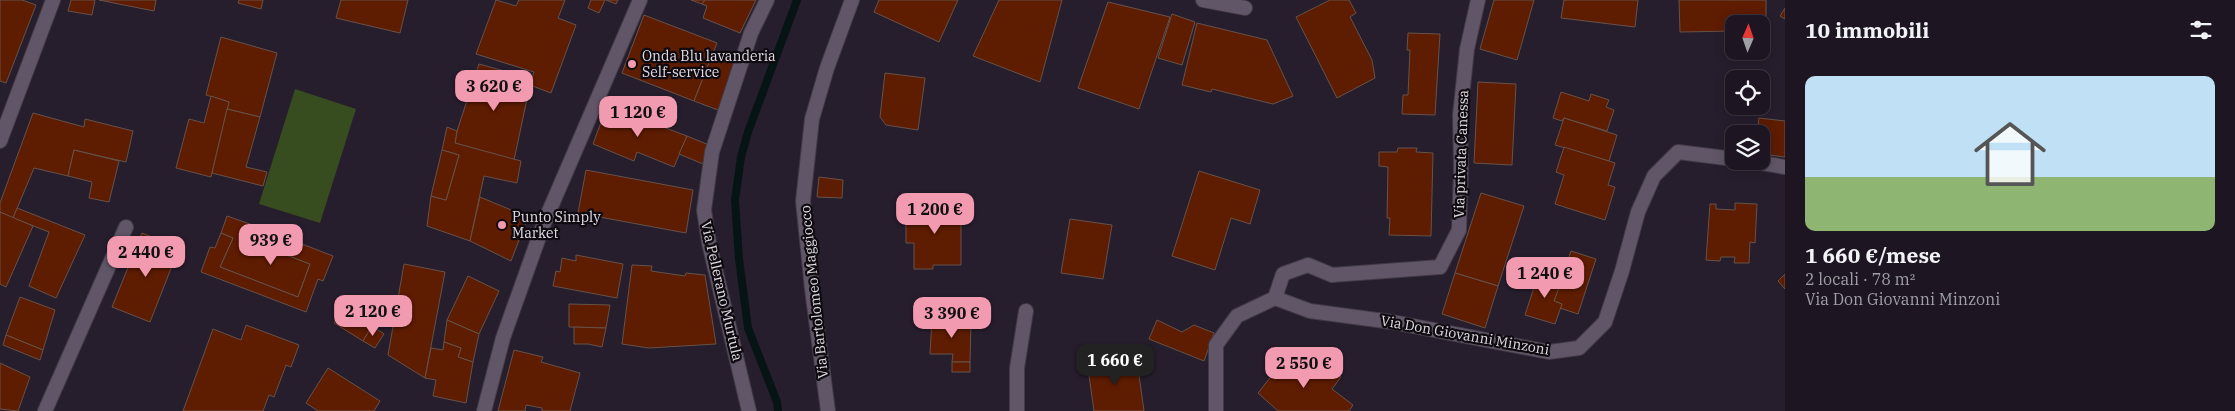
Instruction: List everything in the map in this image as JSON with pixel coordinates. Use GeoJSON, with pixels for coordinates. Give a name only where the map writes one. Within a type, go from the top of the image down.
{"type":"FeatureCollection","features":[{"type":"Feature","properties":{"kind":"street"},"geometry":{"type":"LineString","coordinates":[[0,141],[54,0]]}},
{"type":"Feature","properties":{"kind":"street"},"geometry":{"type":"LineString","coordinates":[[484,411],[503,338],[544,223],[640,0]]}},
{"type":"Feature","properties":{"kind":"street","name":"Via Pellerano Murtula"},"geometry":{"type":"LineString","coordinates":[[749,411],[709,243],[704,210],[712,152],[751,34],[767,0]]}},
{"type":"Feature","properties":{"kind":"street","name":"Via Bartolomeo Maggiocco"},"geometry":{"type":"LineString","coordinates":[[828,411],[803,201],[812,119],[827,68],[852,0]]}},
{"type":"Feature","properties":{"kind":"street"},"geometry":{"type":"LineString","coordinates":[[1204,0],[1246,8]]}},
{"type":"Feature","properties":{"kind":"street","name":"Via privata Canessa"},"geometry":{"type":"LineString","coordinates":[[1275,298],[1283,274],[1308,265],[1332,275],[1440,267],[1459,230],[1460,115],[1467,49],[1478,0]]}},
{"type":"Feature","properties":{"kind":"street","name":"Via Don Giovanni Minzoni"},"geometry":{"type":"LineString","coordinates":[[1275,298],[1310,311],[1392,322],[1549,352],[1579,348],[1605,322],[1622,271],[1638,212],[1654,176],[1678,152],[1725,158]]}},
{"type":"Feature","properties":{"kind":"street"},"geometry":{"type":"LineString","coordinates":[[1770,164],[1785,167]]}},
{"type":"Feature","properties":{"kind":"street"},"geometry":{"type":"LineString","coordinates":[[45,411],[126,227]]}},
{"type":"Feature","properties":{"kind":"street"},"geometry":{"type":"LineString","coordinates":[[1216,411],[1216,345],[1237,316],[1275,298]]}},
{"type":"Feature","properties":{"kind":"street"},"geometry":{"type":"LineString","coordinates":[[1017,411],[1016,368],[1026,311]]}},
{"type":"Feature","properties":{"kind":"green space"},"geometry":{"type":"Polygon","coordinates":[[[295,89],[356,109],[320,223],[259,204],[295,89]]]}},
{"type":"Feature","properties":{"kind":"building"},"geometry":{"type":"Polygon","coordinates":[[[0,0],[22,0],[36,5],[6,83],[0,81],[0,0]]]}},
{"type":"Feature","properties":{"kind":"building"},"geometry":{"type":"Polygon","coordinates":[[[71,0],[95,0],[92,15],[68,11],[71,0]]]}},
{"type":"Feature","properties":{"kind":"building"},"geometry":{"type":"Polygon","coordinates":[[[99,0],[156,0],[154,11],[99,0]]]}},
{"type":"Feature","properties":{"kind":"building"},"geometry":{"type":"Polygon","coordinates":[[[239,0],[263,0],[261,9],[238,3],[239,0]]]}},
{"type":"Feature","properties":{"kind":"building"},"geometry":{"type":"Polygon","coordinates":[[[341,0],[408,0],[400,33],[336,18],[341,0]]]}},
{"type":"Feature","properties":{"kind":"building"},"geometry":{"type":"Polygon","coordinates":[[[496,0],[516,6],[519,0],[565,0],[558,18],[576,25],[551,93],[530,85],[534,72],[476,54],[496,0]]]}},
{"type":"Feature","properties":{"kind":"building"},"geometry":{"type":"Polygon","coordinates":[[[591,0],[605,0],[599,13],[588,8],[591,0]]]}},
{"type":"Feature","properties":{"kind":"building"},"geometry":{"type":"Polygon","coordinates":[[[606,0],[618,0],[616,4],[606,0]]]}},
{"type":"Feature","properties":{"kind":"building"},"geometry":{"type":"Polygon","coordinates":[[[691,0],[705,0],[702,4],[691,0]]]}},
{"type":"Feature","properties":{"kind":"building"},"geometry":{"type":"Polygon","coordinates":[[[705,0],[756,0],[740,33],[703,18],[707,6],[702,4],[705,0]]]}},
{"type":"Feature","properties":{"kind":"building"},"geometry":{"type":"Polygon","coordinates":[[[879,0],[958,0],[939,42],[874,12],[879,0]]]}},
{"type":"Feature","properties":{"kind":"building"},"geometry":{"type":"Polygon","coordinates":[[[999,0],[1062,0],[1040,82],[973,56],[999,0]]]}},
{"type":"Feature","properties":{"kind":"building"},"geometry":{"type":"Polygon","coordinates":[[[1330,0],[1349,0],[1356,13],[1350,17],[1372,60],[1375,78],[1337,98],[1296,17],[1330,0]]]}},
{"type":"Feature","properties":{"kind":"building"},"geometry":{"type":"Polygon","coordinates":[[[1494,0],[1534,0],[1517,60],[1480,49],[1494,0]]]}},
{"type":"Feature","properties":{"kind":"building"},"geometry":{"type":"Polygon","coordinates":[[[1564,0],[1638,0],[1635,27],[1561,18],[1564,0]]]}},
{"type":"Feature","properties":{"kind":"building"},"geometry":{"type":"Polygon","coordinates":[[[1679,0],[1766,0],[1766,15],[1725,15],[1725,31],[1680,32],[1679,0]]]}},
{"type":"Feature","properties":{"kind":"building"},"geometry":{"type":"Polygon","coordinates":[[[1108,2],[1170,17],[1139,109],[1078,88],[1108,2]]]}},
{"type":"Feature","properties":{"kind":"building"},"geometry":{"type":"Polygon","coordinates":[[[1785,8],[1785,19],[1780,16],[1785,8]]]}},
{"type":"Feature","properties":{"kind":"building"},"geometry":{"type":"Polygon","coordinates":[[[1172,14],[1195,22],[1182,65],[1158,58],[1172,14]]]}},
{"type":"Feature","properties":{"kind":"building"},"geometry":{"type":"Polygon","coordinates":[[[644,15],[717,43],[694,101],[622,73],[644,15]]]}},
{"type":"Feature","properties":{"kind":"building"},"geometry":{"type":"Polygon","coordinates":[[[1197,23],[1267,40],[1293,96],[1273,104],[1212,89],[1211,92],[1182,85],[1197,23]]]}},
{"type":"Feature","properties":{"kind":"building"},"geometry":{"type":"Polygon","coordinates":[[[1408,33],[1440,34],[1435,115],[1402,114],[1403,95],[1408,95],[1410,50],[1407,50],[1408,33]]]}},
{"type":"Feature","properties":{"kind":"building"},"geometry":{"type":"Polygon","coordinates":[[[221,37],[277,53],[260,117],[227,109],[229,102],[206,95],[221,37]]]}},
{"type":"Feature","properties":{"kind":"building"},"geometry":{"type":"Polygon","coordinates":[[[712,55],[736,63],[718,110],[694,101],[712,55]]]}},
{"type":"Feature","properties":{"kind":"building"},"geometry":{"type":"Polygon","coordinates":[[[479,64],[533,79],[530,85],[514,160],[455,143],[457,131],[479,64]]]}},
{"type":"Feature","properties":{"kind":"building"},"geometry":{"type":"Polygon","coordinates":[[[885,73],[925,78],[918,130],[886,125],[880,117],[885,73]]]}},
{"type":"Feature","properties":{"kind":"building"},"geometry":{"type":"Polygon","coordinates":[[[1478,82],[1516,84],[1512,165],[1474,163],[1478,82]]]}},
{"type":"Feature","properties":{"kind":"building"},"geometry":{"type":"Polygon","coordinates":[[[1561,92],[1589,101],[1591,94],[1609,100],[1606,107],[1614,110],[1607,131],[1564,118],[1562,121],[1553,118],[1561,92]]]}},
{"type":"Feature","properties":{"kind":"building"},"geometry":{"type":"Polygon","coordinates":[[[211,96],[229,102],[211,177],[176,168],[189,119],[204,123],[211,96]]]}},
{"type":"Feature","properties":{"kind":"building"},"geometry":{"type":"Polygon","coordinates":[[[607,106],[687,136],[674,167],[637,152],[634,161],[593,144],[607,106]]]}},
{"type":"Feature","properties":{"kind":"building"},"geometry":{"type":"Polygon","coordinates":[[[227,109],[260,117],[246,167],[267,172],[263,186],[212,173],[227,109]]]}},
{"type":"Feature","properties":{"kind":"building"},"geometry":{"type":"Polygon","coordinates":[[[33,113],[84,127],[85,119],[133,131],[126,162],[74,150],[68,176],[34,168],[13,218],[0,212],[0,203],[33,113]]]}},
{"type":"Feature","properties":{"kind":"building"},"geometry":{"type":"Polygon","coordinates":[[[1564,118],[1617,135],[1609,161],[1555,145],[1564,118]]]}},
{"type":"Feature","properties":{"kind":"building"},"geometry":{"type":"Polygon","coordinates":[[[1759,118],[1785,121],[1785,157],[1770,155],[1770,125],[1758,125],[1759,118]]]}},
{"type":"Feature","properties":{"kind":"building"},"geometry":{"type":"Polygon","coordinates":[[[447,127],[457,131],[455,143],[521,161],[517,183],[484,176],[470,241],[427,226],[431,196],[446,200],[459,155],[442,150],[447,127]]]}},
{"type":"Feature","properties":{"kind":"building"},"geometry":{"type":"Polygon","coordinates":[[[687,136],[709,145],[703,164],[679,154],[687,136]]]}},
{"type":"Feature","properties":{"kind":"building"},"geometry":{"type":"Polygon","coordinates":[[[1564,147],[1615,163],[1608,185],[1615,187],[1605,220],[1555,204],[1564,175],[1556,172],[1564,147]]]}},
{"type":"Feature","properties":{"kind":"building"},"geometry":{"type":"Polygon","coordinates":[[[1398,148],[1417,148],[1416,152],[1433,153],[1431,236],[1389,235],[1390,218],[1387,218],[1388,167],[1379,166],[1379,152],[1397,152],[1398,148]]]}},
{"type":"Feature","properties":{"kind":"building"},"geometry":{"type":"Polygon","coordinates":[[[74,150],[119,161],[109,202],[89,198],[92,182],[68,176],[74,150]]]}},
{"type":"Feature","properties":{"kind":"building"},"geometry":{"type":"Polygon","coordinates":[[[442,150],[459,155],[446,200],[431,196],[442,150]]]}},
{"type":"Feature","properties":{"kind":"building"},"geometry":{"type":"Polygon","coordinates":[[[586,170],[693,190],[686,233],[578,213],[586,170]]]}},
{"type":"Feature","properties":{"kind":"building"},"geometry":{"type":"Polygon","coordinates":[[[1199,171],[1260,190],[1250,224],[1231,218],[1215,270],[1172,256],[1199,171]]]}},
{"type":"Feature","properties":{"kind":"building"},"geometry":{"type":"Polygon","coordinates":[[[819,177],[843,180],[842,198],[817,197],[819,177]]]}},
{"type":"Feature","properties":{"kind":"building"},"geometry":{"type":"Polygon","coordinates":[[[1481,193],[1524,206],[1498,286],[1455,273],[1481,193]]]}},
{"type":"Feature","properties":{"kind":"building"},"geometry":{"type":"Polygon","coordinates":[[[480,197],[528,217],[511,261],[470,241],[480,197]]]}},
{"type":"Feature","properties":{"kind":"building"},"geometry":{"type":"Polygon","coordinates":[[[1735,203],[1757,204],[1755,243],[1750,242],[1749,263],[1734,263],[1735,257],[1721,257],[1720,261],[1706,260],[1710,204],[1716,204],[1716,209],[1735,210],[1735,203]]]}},
{"type":"Feature","properties":{"kind":"building"},"geometry":{"type":"Polygon","coordinates":[[[931,204],[961,204],[961,265],[933,265],[933,269],[914,269],[914,243],[906,243],[906,208],[932,208],[931,204]]]}},
{"type":"Feature","properties":{"kind":"building"},"geometry":{"type":"Polygon","coordinates":[[[17,208],[85,235],[56,298],[29,286],[49,232],[13,218],[17,208]]]}},
{"type":"Feature","properties":{"kind":"building"},"geometry":{"type":"Polygon","coordinates":[[[0,212],[33,226],[6,287],[0,284],[0,212]]]}},
{"type":"Feature","properties":{"kind":"building"},"geometry":{"type":"Polygon","coordinates":[[[227,216],[250,224],[245,239],[310,264],[298,297],[220,267],[233,238],[221,233],[227,216]]]}},
{"type":"Feature","properties":{"kind":"building"},"geometry":{"type":"Polygon","coordinates":[[[1070,219],[1112,225],[1103,279],[1061,273],[1070,219]]]}},
{"type":"Feature","properties":{"kind":"building"},"geometry":{"type":"Polygon","coordinates":[[[250,224],[333,256],[323,281],[318,279],[306,312],[201,272],[210,247],[215,248],[221,233],[233,238],[220,267],[298,297],[310,264],[245,239],[250,224]]]}},
{"type":"Feature","properties":{"kind":"building"},"geometry":{"type":"Polygon","coordinates":[[[142,233],[179,248],[150,322],[112,307],[142,233]]]}},
{"type":"Feature","properties":{"kind":"building"},"geometry":{"type":"Polygon","coordinates":[[[1571,251],[1596,259],[1578,314],[1560,308],[1562,304],[1554,301],[1571,251]]]}},
{"type":"Feature","properties":{"kind":"building"},"geometry":{"type":"Polygon","coordinates":[[[576,255],[623,264],[617,298],[553,286],[556,271],[560,272],[562,258],[576,261],[576,255]]]}},
{"type":"Feature","properties":{"kind":"building"},"geometry":{"type":"Polygon","coordinates":[[[404,264],[445,272],[425,378],[388,355],[404,264]]]}},
{"type":"Feature","properties":{"kind":"building"},"geometry":{"type":"Polygon","coordinates":[[[632,265],[652,266],[651,271],[685,276],[686,273],[705,275],[716,344],[649,348],[622,344],[632,265]]]}},
{"type":"Feature","properties":{"kind":"building"},"geometry":{"type":"Polygon","coordinates":[[[1539,272],[1562,280],[1554,301],[1562,304],[1555,324],[1525,315],[1539,272]]]}},
{"type":"Feature","properties":{"kind":"building"},"geometry":{"type":"Polygon","coordinates":[[[1455,273],[1498,286],[1485,328],[1442,314],[1455,273]]]}},
{"type":"Feature","properties":{"kind":"building"},"geometry":{"type":"Polygon","coordinates":[[[1785,274],[1785,289],[1778,281],[1785,274]]]}},
{"type":"Feature","properties":{"kind":"building"},"geometry":{"type":"Polygon","coordinates":[[[468,276],[499,291],[479,334],[447,320],[468,276]]]}},
{"type":"Feature","properties":{"kind":"building"},"geometry":{"type":"Polygon","coordinates":[[[20,297],[55,310],[43,350],[6,335],[20,297]]]}},
{"type":"Feature","properties":{"kind":"building"},"geometry":{"type":"Polygon","coordinates":[[[350,297],[379,315],[363,341],[334,323],[350,297]]]}},
{"type":"Feature","properties":{"kind":"building"},"geometry":{"type":"Polygon","coordinates":[[[569,304],[610,305],[606,328],[569,327],[569,304]]]}},
{"type":"Feature","properties":{"kind":"building"},"geometry":{"type":"Polygon","coordinates":[[[932,319],[971,321],[970,362],[952,362],[953,354],[930,354],[932,319]]]}},
{"type":"Feature","properties":{"kind":"building"},"geometry":{"type":"Polygon","coordinates":[[[447,320],[479,334],[473,362],[458,357],[461,348],[444,342],[447,320]]]}},
{"type":"Feature","properties":{"kind":"building"},"geometry":{"type":"Polygon","coordinates":[[[1157,320],[1182,332],[1194,325],[1214,333],[1204,361],[1149,339],[1157,320]]]}},
{"type":"Feature","properties":{"kind":"building"},"geometry":{"type":"Polygon","coordinates":[[[246,325],[299,345],[291,367],[286,365],[274,397],[269,395],[263,411],[183,411],[213,329],[241,340],[246,325]]]}},
{"type":"Feature","properties":{"kind":"building"},"geometry":{"type":"Polygon","coordinates":[[[372,326],[384,334],[375,348],[363,341],[372,326]]]}},
{"type":"Feature","properties":{"kind":"building"},"geometry":{"type":"Polygon","coordinates":[[[574,327],[606,328],[602,347],[574,344],[574,327]]]}},
{"type":"Feature","properties":{"kind":"building"},"geometry":{"type":"Polygon","coordinates":[[[6,335],[43,350],[40,360],[3,345],[6,335]]]}},
{"type":"Feature","properties":{"kind":"building"},"geometry":{"type":"Polygon","coordinates":[[[444,342],[461,348],[458,357],[473,362],[466,403],[433,396],[436,380],[425,378],[431,348],[443,350],[444,342]]]}},
{"type":"Feature","properties":{"kind":"building"},"geometry":{"type":"Polygon","coordinates":[[[514,350],[543,357],[541,362],[580,373],[570,411],[542,411],[542,408],[526,405],[525,411],[498,411],[514,350]]]}},
{"type":"Feature","properties":{"kind":"building"},"geometry":{"type":"Polygon","coordinates":[[[1288,355],[1310,372],[1319,360],[1341,377],[1332,389],[1353,405],[1349,411],[1278,411],[1258,393],[1288,355]]]}},
{"type":"Feature","properties":{"kind":"building"},"geometry":{"type":"Polygon","coordinates":[[[1112,357],[1112,361],[1130,359],[1131,369],[1138,368],[1144,411],[1094,411],[1087,361],[1112,357]]]}},
{"type":"Feature","properties":{"kind":"building"},"geometry":{"type":"Polygon","coordinates":[[[952,362],[970,362],[970,372],[952,372],[952,362]]]}},
{"type":"Feature","properties":{"kind":"building"},"geometry":{"type":"Polygon","coordinates":[[[0,363],[30,377],[18,411],[0,409],[0,363]]]}},
{"type":"Feature","properties":{"kind":"building"},"geometry":{"type":"Polygon","coordinates":[[[328,368],[380,401],[374,411],[318,411],[306,403],[328,368]]]}},
{"type":"Feature","properties":{"kind":"waterway"},"geometry":{"type":"LineString","coordinates":[[778,411],[777,402],[748,328],[739,259],[735,200],[741,157],[748,132],[797,0]]}},
{"type":"Feature","properties":{"kind":"place","name":"Onda Blu lavanderia Self-service"},"geometry":{"type":"Point","coordinates":[632,64]}},
{"type":"Feature","properties":{"kind":"place","name":"Punto Simply Market"},"geometry":{"type":"Point","coordinates":[502,225]}}]}
